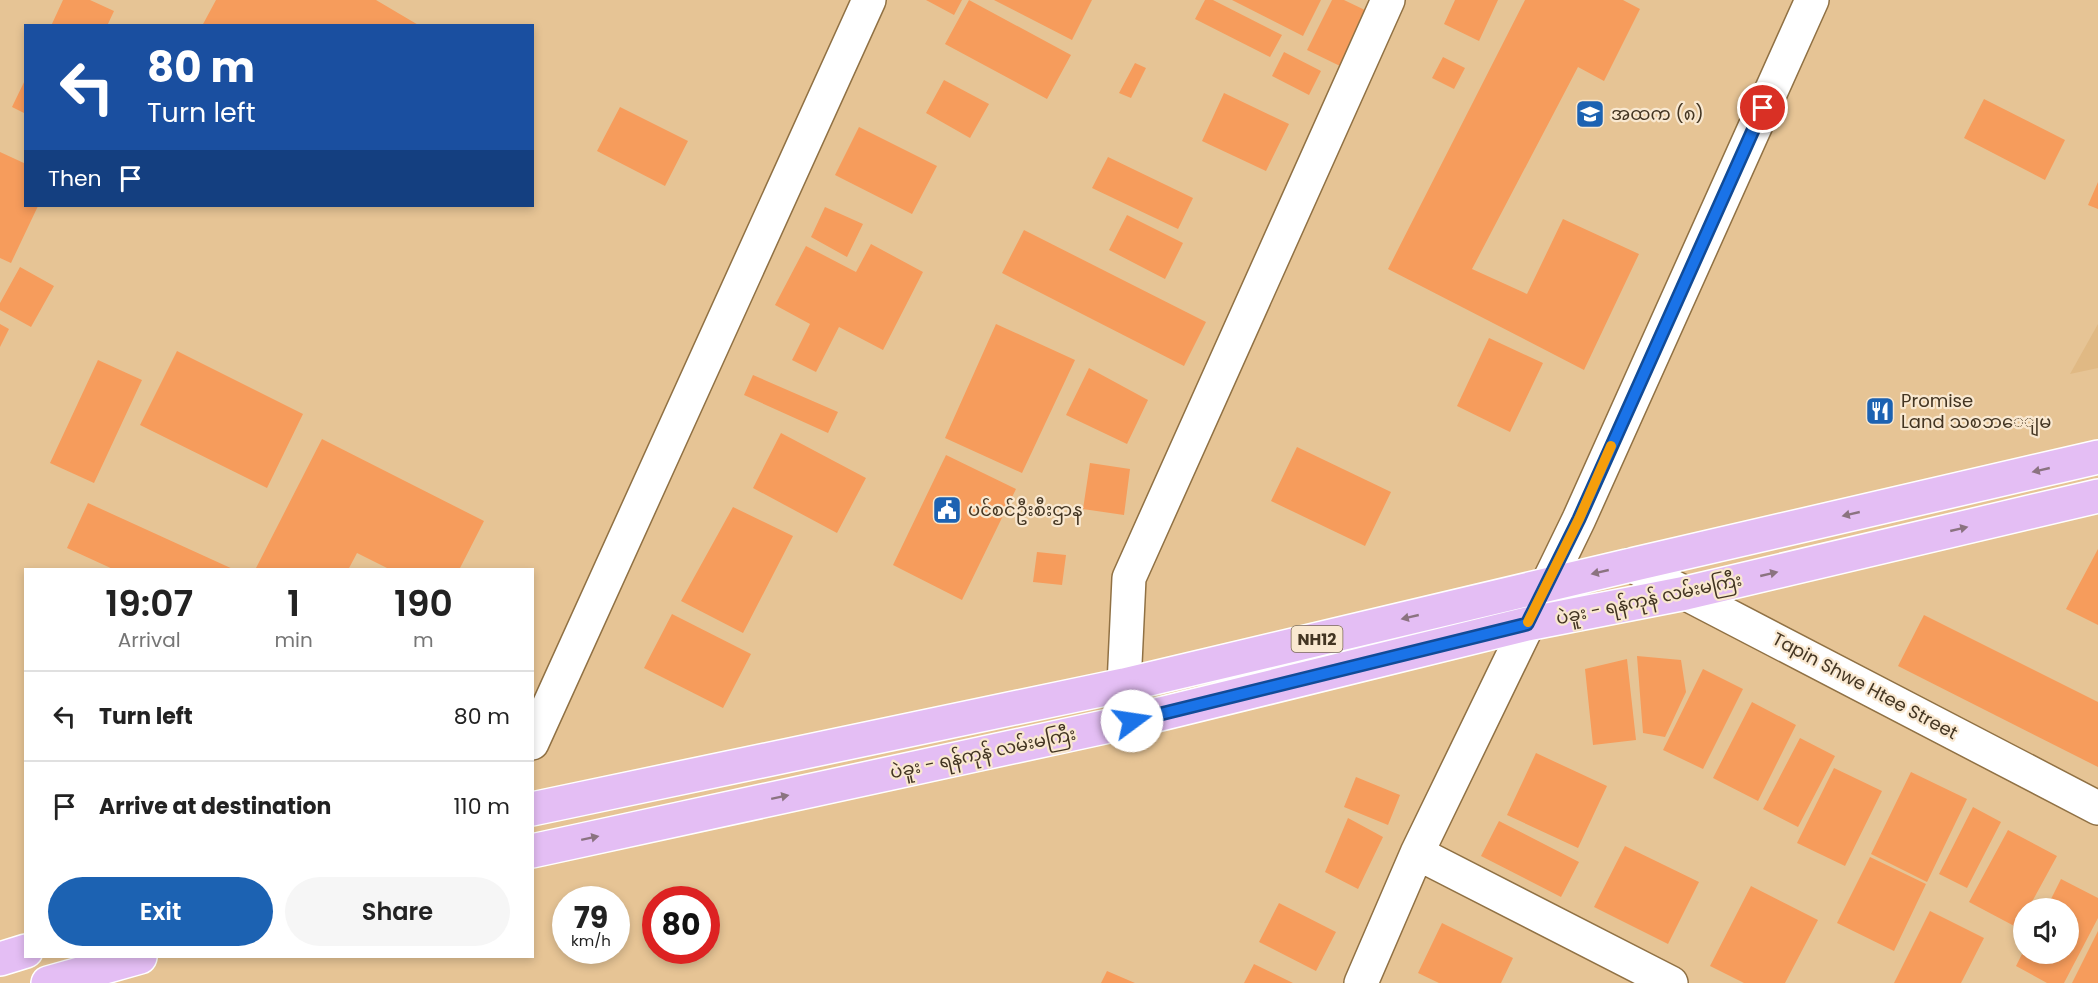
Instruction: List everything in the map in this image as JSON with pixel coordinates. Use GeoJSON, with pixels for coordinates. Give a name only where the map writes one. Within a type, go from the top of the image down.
{"type":"FeatureCollection","features":[{"type":"Feature","properties":{"kind":"highway","name":"ပဲခူး - ရန်ကုန် လမ်းမကြီး"},"geometry":{"type":"LineString","coordinates":[[534,809],[1124,685],[2098,457]]}},
{"type":"Feature","properties":{"kind":"highway","name":"ပဲခူး - ရန်ကုန် လမ်းမကြီး"},"geometry":{"type":"LineString","coordinates":[[534,851],[1132,721],[1527,624],[1686,593],[2098,496]]}},
{"type":"Feature","properties":{"kind":"highway"},"geometry":{"type":"LineString","coordinates":[[0,958],[24,952]]}},
{"type":"Feature","properties":{"kind":"highway"},"geometry":{"type":"LineString","coordinates":[[48,983],[136,958]]}},
{"type":"Feature","properties":{"kind":"street"},"geometry":{"type":"LineString","coordinates":[[534,739],[869,0]]}},
{"type":"Feature","properties":{"kind":"street"},"geometry":{"type":"LineString","coordinates":[[1132,721],[1124,685],[1129,579],[1388,0]]}},
{"type":"Feature","properties":{"kind":"street"},"geometry":{"type":"LineString","coordinates":[[1361,983],[1417,853],[1579,519],[1812,0]]}},
{"type":"Feature","properties":{"kind":"street","name":"Tapin Shwe Htee Street"},"geometry":{"type":"LineString","coordinates":[[1631,565],[2098,808]]}},
{"type":"Feature","properties":{"kind":"street"},"geometry":{"type":"LineString","coordinates":[[1417,853],[1671,983]]}},
{"type":"Feature","properties":{"kind":"shaded area"},"geometry":{"type":"Polygon","coordinates":[[[2098,324],[2098,368],[2070,374],[2098,324]]]}},
{"type":"Feature","properties":{"kind":"building"},"geometry":{"type":"Polygon","coordinates":[[[63,0],[90,0],[114,11],[108,24],[52,24],[63,0]]]}},
{"type":"Feature","properties":{"kind":"building"},"geometry":{"type":"Polygon","coordinates":[[[216,0],[376,0],[417,24],[203,24],[216,0]]]}},
{"type":"Feature","properties":{"kind":"building"},"geometry":{"type":"Polygon","coordinates":[[[926,0],[962,0],[954,15],[926,0]]]}},
{"type":"Feature","properties":{"kind":"building"},"geometry":{"type":"Polygon","coordinates":[[[969,0],[1071,55],[1047,99],[945,44],[969,0]]]}},
{"type":"Feature","properties":{"kind":"building"},"geometry":{"type":"Polygon","coordinates":[[[994,0],[1092,0],[1072,40],[994,0]]]}},
{"type":"Feature","properties":{"kind":"building"},"geometry":{"type":"Polygon","coordinates":[[[1205,0],[1213,0],[1282,35],[1270,57],[1195,19],[1205,0]]]}},
{"type":"Feature","properties":{"kind":"building"},"geometry":{"type":"Polygon","coordinates":[[[1232,0],[1321,0],[1303,36],[1232,0]]]}},
{"type":"Feature","properties":{"kind":"building"},"geometry":{"type":"Polygon","coordinates":[[[1332,0],[1344,0],[1367,11],[1340,66],[1307,50],[1332,0]]]}},
{"type":"Feature","properties":{"kind":"building"},"geometry":{"type":"Polygon","coordinates":[[[1455,0],[1498,0],[1479,41],[1444,24],[1455,0]]]}},
{"type":"Feature","properties":{"kind":"building"},"geometry":{"type":"Polygon","coordinates":[[[1525,0],[1623,0],[1640,9],[1604,81],[1578,67],[1472,269],[1527,294],[1563,219],[1639,254],[1584,370],[1388,269],[1525,0]]]}},
{"type":"Feature","properties":{"kind":"building"},"geometry":{"type":"Polygon","coordinates":[[[1284,52],[1321,71],[1309,95],[1272,76],[1284,52]]]}},
{"type":"Feature","properties":{"kind":"building"},"geometry":{"type":"Polygon","coordinates":[[[1443,57],[1465,68],[1454,89],[1432,78],[1443,57]]]}},
{"type":"Feature","properties":{"kind":"building"},"geometry":{"type":"Polygon","coordinates":[[[1135,63],[1146,68],[1131,98],[1119,93],[1135,63]]]}},
{"type":"Feature","properties":{"kind":"building"},"geometry":{"type":"Polygon","coordinates":[[[944,80],[989,104],[970,138],[926,113],[944,80]]]}},
{"type":"Feature","properties":{"kind":"building"},"geometry":{"type":"Polygon","coordinates":[[[24,82],[24,113],[12,107],[24,82]]]}},
{"type":"Feature","properties":{"kind":"building"},"geometry":{"type":"Polygon","coordinates":[[[1224,93],[1289,124],[1266,171],[1202,141],[1224,93]]]}},
{"type":"Feature","properties":{"kind":"building"},"geometry":{"type":"Polygon","coordinates":[[[1984,99],[2065,140],[2045,180],[1964,138],[1984,99]]]}},
{"type":"Feature","properties":{"kind":"building"},"geometry":{"type":"Polygon","coordinates":[[[620,107],[688,141],[665,186],[597,151],[620,107]]]}},
{"type":"Feature","properties":{"kind":"building"},"geometry":{"type":"Polygon","coordinates":[[[859,127],[937,166],[912,214],[835,175],[859,127]]]}},
{"type":"Feature","properties":{"kind":"building"},"geometry":{"type":"Polygon","coordinates":[[[0,152],[24,163],[24,207],[38,207],[11,263],[0,258],[0,152]]]}},
{"type":"Feature","properties":{"kind":"building"},"geometry":{"type":"Polygon","coordinates":[[[1108,157],[1193,198],[1178,229],[1092,188],[1108,157]]]}},
{"type":"Feature","properties":{"kind":"building"},"geometry":{"type":"Polygon","coordinates":[[[2098,182],[2098,209],[2088,205],[2098,182]]]}},
{"type":"Feature","properties":{"kind":"building"},"geometry":{"type":"Polygon","coordinates":[[[825,207],[863,224],[847,257],[811,237],[825,207]]]}},
{"type":"Feature","properties":{"kind":"building"},"geometry":{"type":"Polygon","coordinates":[[[1127,215],[1183,243],[1165,279],[1109,250],[1127,215]]]}},
{"type":"Feature","properties":{"kind":"building"},"geometry":{"type":"Polygon","coordinates":[[[1024,230],[1206,322],[1184,366],[1002,273],[1024,230]]]}},
{"type":"Feature","properties":{"kind":"building"},"geometry":{"type":"Polygon","coordinates":[[[871,244],[923,272],[883,350],[839,327],[816,372],[792,360],[810,324],[775,305],[806,246],[856,272],[871,244]]]}},
{"type":"Feature","properties":{"kind":"building"},"geometry":{"type":"Polygon","coordinates":[[[20,267],[54,286],[31,327],[0,310],[0,303],[20,267]]]}},
{"type":"Feature","properties":{"kind":"building"},"geometry":{"type":"Polygon","coordinates":[[[0,324],[9,329],[0,347],[0,324]]]}},
{"type":"Feature","properties":{"kind":"building"},"geometry":{"type":"Polygon","coordinates":[[[996,324],[1075,360],[1022,473],[945,438],[996,324]]]}},
{"type":"Feature","properties":{"kind":"building"},"geometry":{"type":"Polygon","coordinates":[[[1489,338],[1543,363],[1510,432],[1457,406],[1489,338]]]}},
{"type":"Feature","properties":{"kind":"building"},"geometry":{"type":"Polygon","coordinates":[[[177,351],[303,414],[267,488],[140,425],[177,351]]]}},
{"type":"Feature","properties":{"kind":"building"},"geometry":{"type":"Polygon","coordinates":[[[98,360],[142,380],[94,483],[50,463],[98,360]]]}},
{"type":"Feature","properties":{"kind":"building"},"geometry":{"type":"Polygon","coordinates":[[[1089,368],[1148,400],[1127,444],[1066,415],[1089,368]]]}},
{"type":"Feature","properties":{"kind":"building"},"geometry":{"type":"Polygon","coordinates":[[[753,375],[838,412],[828,433],[744,395],[753,375]]]}},
{"type":"Feature","properties":{"kind":"building"},"geometry":{"type":"Polygon","coordinates":[[[781,433],[866,478],[837,533],[753,488],[781,433]]]}},
{"type":"Feature","properties":{"kind":"building"},"geometry":{"type":"Polygon","coordinates":[[[322,439],[484,521],[460,568],[387,568],[357,553],[349,568],[256,568],[322,439]]]}},
{"type":"Feature","properties":{"kind":"building"},"geometry":{"type":"Polygon","coordinates":[[[1297,447],[1391,492],[1365,546],[1271,501],[1297,447]]]}},
{"type":"Feature","properties":{"kind":"building"},"geometry":{"type":"Polygon","coordinates":[[[946,455],[1016,489],[962,600],[893,565],[946,455]]]}},
{"type":"Feature","properties":{"kind":"building"},"geometry":{"type":"Polygon","coordinates":[[[1090,463],[1130,469],[1124,515],[1083,509],[1090,463]]]}},
{"type":"Feature","properties":{"kind":"building"},"geometry":{"type":"Polygon","coordinates":[[[88,503],[231,568],[111,568],[67,548],[88,503]]]}},
{"type":"Feature","properties":{"kind":"building"},"geometry":{"type":"Polygon","coordinates":[[[733,507],[793,536],[743,633],[681,601],[733,507]]]}},
{"type":"Feature","properties":{"kind":"building"},"geometry":{"type":"Polygon","coordinates":[[[2098,549],[2098,625],[2066,609],[2098,549]]]}},
{"type":"Feature","properties":{"kind":"building"},"geometry":{"type":"Polygon","coordinates":[[[1037,552],[1066,555],[1062,585],[1033,582],[1037,552]]]}},
{"type":"Feature","properties":{"kind":"building"},"geometry":{"type":"Polygon","coordinates":[[[672,614],[751,654],[723,708],[644,668],[672,614]]]}},
{"type":"Feature","properties":{"kind":"building"},"geometry":{"type":"Polygon","coordinates":[[[1924,615],[2098,702],[2098,767],[1898,666],[1924,615]]]}},
{"type":"Feature","properties":{"kind":"building"},"geometry":{"type":"Polygon","coordinates":[[[1637,656],[1681,660],[1686,692],[1665,737],[1643,733],[1637,656]]]}},
{"type":"Feature","properties":{"kind":"building"},"geometry":{"type":"Polygon","coordinates":[[[1627,659],[1636,740],[1593,745],[1585,669],[1627,659]]]}},
{"type":"Feature","properties":{"kind":"building"},"geometry":{"type":"Polygon","coordinates":[[[1703,669],[1743,689],[1703,769],[1663,750],[1703,669]]]}},
{"type":"Feature","properties":{"kind":"building"},"geometry":{"type":"Polygon","coordinates":[[[1752,702],[1796,725],[1758,801],[1713,778],[1752,702]]]}},
{"type":"Feature","properties":{"kind":"building"},"geometry":{"type":"Polygon","coordinates":[[[1800,738],[1835,756],[1798,827],[1763,809],[1800,738]]]}},
{"type":"Feature","properties":{"kind":"building"},"geometry":{"type":"Polygon","coordinates":[[[1536,753],[1607,786],[1578,848],[1507,815],[1536,753]]]}},
{"type":"Feature","properties":{"kind":"building"},"geometry":{"type":"Polygon","coordinates":[[[1834,768],[1882,791],[1845,866],[1797,843],[1834,768]]]}},
{"type":"Feature","properties":{"kind":"building"},"geometry":{"type":"Polygon","coordinates":[[[1911,772],[1967,799],[1927,882],[1871,854],[1911,772]]]}},
{"type":"Feature","properties":{"kind":"building"},"geometry":{"type":"Polygon","coordinates":[[[1356,777],[1400,795],[1388,825],[1344,807],[1356,777]]]}},
{"type":"Feature","properties":{"kind":"building"},"geometry":{"type":"Polygon","coordinates":[[[1973,807],[2001,822],[1967,888],[1939,874],[1973,807]]]}},
{"type":"Feature","properties":{"kind":"building"},"geometry":{"type":"Polygon","coordinates":[[[1348,818],[1383,837],[1358,889],[1325,872],[1348,818]]]}},
{"type":"Feature","properties":{"kind":"building"},"geometry":{"type":"Polygon","coordinates":[[[1499,821],[1579,862],[1561,897],[1481,856],[1499,821]]]}},
{"type":"Feature","properties":{"kind":"building"},"geometry":{"type":"Polygon","coordinates":[[[2008,830],[2057,856],[2034,898],[2013,898],[2013,925],[1969,902],[2008,830]]]}},
{"type":"Feature","properties":{"kind":"building"},"geometry":{"type":"Polygon","coordinates":[[[1625,846],[1699,882],[1668,944],[1594,907],[1625,846]]]}},
{"type":"Feature","properties":{"kind":"building"},"geometry":{"type":"Polygon","coordinates":[[[1870,857],[1926,884],[1894,951],[1837,923],[1870,857]]]}},
{"type":"Feature","properties":{"kind":"building"},"geometry":{"type":"Polygon","coordinates":[[[2061,879],[2098,898],[2098,918],[2079,954],[2079,898],[2052,898],[2061,879]]]}},
{"type":"Feature","properties":{"kind":"building"},"geometry":{"type":"Polygon","coordinates":[[[1751,886],[1818,920],[1785,983],[1744,983],[1710,966],[1751,886]]]}},
{"type":"Feature","properties":{"kind":"building"},"geometry":{"type":"Polygon","coordinates":[[[1279,903],[1336,932],[1316,971],[1259,942],[1279,903]]]}},
{"type":"Feature","properties":{"kind":"building"},"geometry":{"type":"Polygon","coordinates":[[[1930,911],[1984,938],[1961,983],[1894,983],[1930,911]]]}},
{"type":"Feature","properties":{"kind":"building"},"geometry":{"type":"Polygon","coordinates":[[[1442,923],[1513,958],[1501,983],[1439,983],[1418,973],[1442,923]]]}},
{"type":"Feature","properties":{"kind":"building"},"geometry":{"type":"Polygon","coordinates":[[[2098,931],[2098,983],[2072,983],[2098,931]]]}},
{"type":"Feature","properties":{"kind":"building"},"geometry":{"type":"Polygon","coordinates":[[[1254,964],[1293,983],[1244,983],[1254,964]]]}},
{"type":"Feature","properties":{"kind":"building"},"geometry":{"type":"Polygon","coordinates":[[[2017,964],[2074,964],[2064,983],[2047,983],[2016,966],[2017,964]]]}},
{"type":"Feature","properties":{"kind":"building"},"geometry":{"type":"Polygon","coordinates":[[[1107,971],[1135,983],[1101,983],[1107,971]]]}},
{"type":"Feature","properties":{"kind":"slow traffic"},"geometry":{"type":"LineString","coordinates":[[1528,622],[1579,519],[1611,446]]}},
{"type":"Feature","properties":{"kind":"place","name":"အထက (၈)"},"geometry":{"type":"Point","coordinates":[1590,114]}},
{"type":"Feature","properties":{"kind":"place","name":"Promise Land သစၥာေျမ"},"geometry":{"type":"Point","coordinates":[1880,411]}},
{"type":"Feature","properties":{"kind":"place","name":"ပင်စင်ဦးစီးဌာန"},"geometry":{"type":"Point","coordinates":[947,510]}},
{"type":"Feature","properties":{"kind":"route"},"geometry":{"type":"LineString","coordinates":[[1132,721],[1527,624],[1579,519],[1763,108]]}}]}
